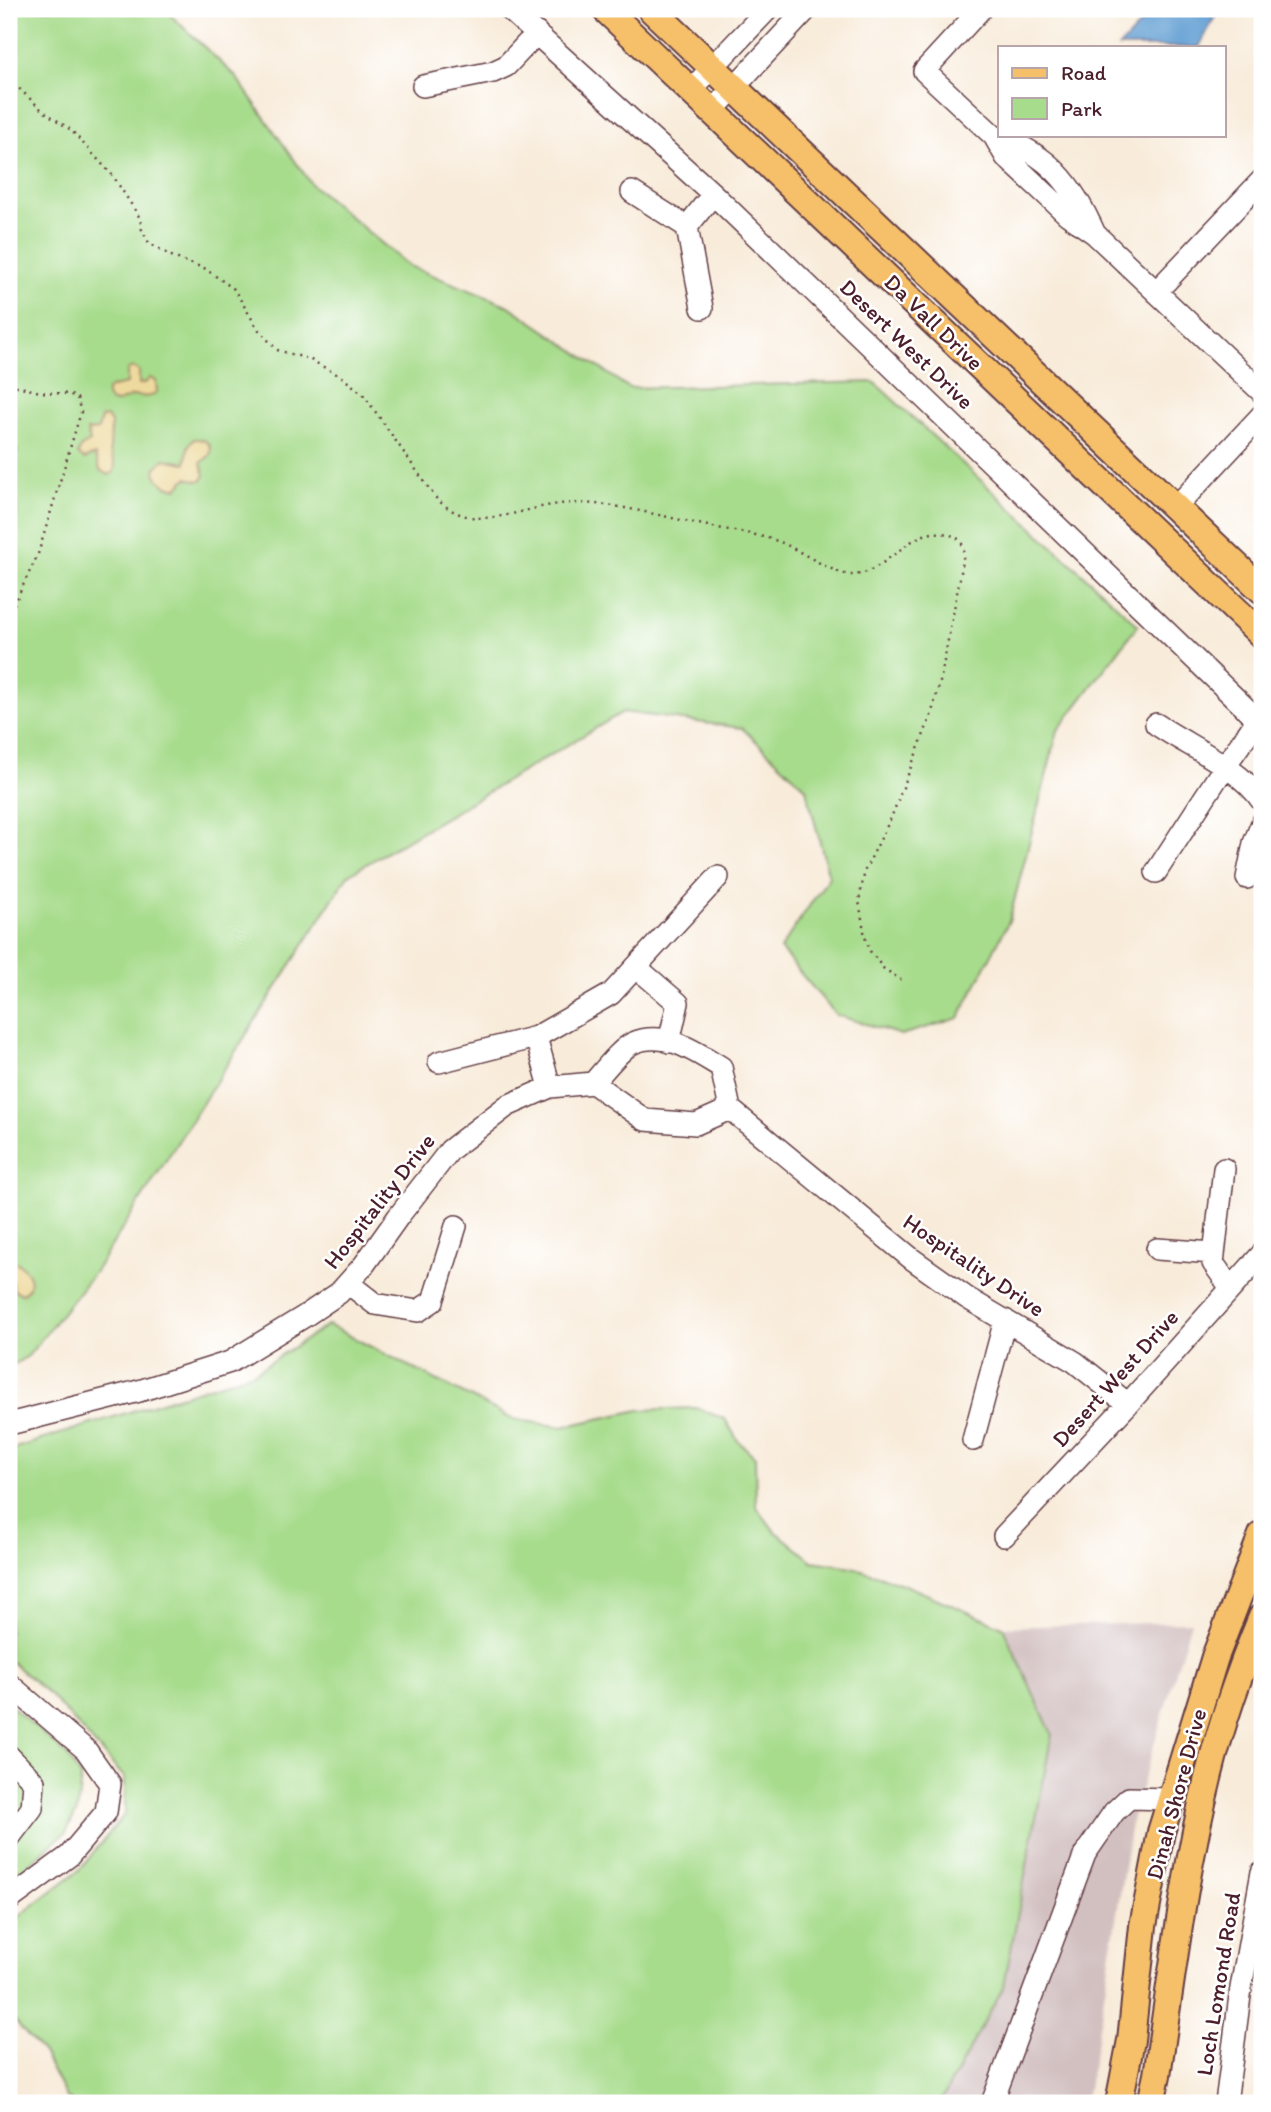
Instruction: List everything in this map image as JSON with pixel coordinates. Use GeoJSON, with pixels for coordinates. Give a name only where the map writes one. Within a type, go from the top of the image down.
{"type":"FeatureCollection","features":[{"type":"Feature","properties":{"kind":"main road","name":"Da Vall Drive"},"geometry":{"type":"LineString","coordinates":[[605,9],[1262,635]]}},
{"type":"Feature","properties":{"kind":"main road","name":"Da Vall Drive"},"geometry":{"type":"LineString","coordinates":[[651,9],[1262,590]]}},
{"type":"Feature","properties":{"kind":"main road","name":"Dinah Shore Drive"},"geometry":{"type":"LineString","coordinates":[[1119,2103],[1131,2040],[1143,1926],[1161,1832],[1215,1657],[1262,1535]]}},
{"type":"Feature","properties":{"kind":"main road","name":"Dinah Shore Drive"},"geometry":{"type":"LineString","coordinates":[[1151,2103],[1185,1892],[1209,1774],[1239,1675],[1262,1617]]}},
{"type":"Feature","properties":{"kind":"street","name":"Desert West Drive"},"geometry":{"type":"LineString","coordinates":[[509,9],[713,194],[1260,722]]}},
{"type":"Feature","properties":{"kind":"street"},"geometry":{"type":"LineString","coordinates":[[691,90],[768,9]]}},
{"type":"Feature","properties":{"kind":"street"},"geometry":{"type":"LineString","coordinates":[[712,111],[807,9]]}},
{"type":"Feature","properties":{"kind":"street"},"geometry":{"type":"LineString","coordinates":[[981,9],[923,71],[994,136],[1006,157],[1068,215],[1095,234],[1262,392]]}},
{"type":"Feature","properties":{"kind":"street"},"geometry":{"type":"LineString","coordinates":[[423,86],[493,72],[506,66],[537,33]]}},
{"type":"Feature","properties":{"kind":"street"},"geometry":{"type":"LineString","coordinates":[[1156,292],[1262,180]]}},
{"type":"Feature","properties":{"kind":"street"},"geometry":{"type":"LineString","coordinates":[[632,192],[687,227],[702,309]]}},
{"type":"Feature","properties":{"kind":"street"},"geometry":{"type":"LineString","coordinates":[[687,227],[713,194]]}},
{"type":"Feature","properties":{"kind":"street"},"geometry":{"type":"LineString","coordinates":[[1176,507],[1262,415]]}},
{"type":"Feature","properties":{"kind":"street"},"geometry":{"type":"LineString","coordinates":[[1156,872],[1225,766],[1260,722]]}},
{"type":"Feature","properties":{"kind":"street"},"geometry":{"type":"LineString","coordinates":[[1156,724],[1225,766],[1254,788],[1262,801]]}},
{"type":"Feature","properties":{"kind":"street"},"geometry":{"type":"LineString","coordinates":[[1247,878],[1254,843],[1262,823]]}},
{"type":"Feature","properties":{"kind":"street"},"geometry":{"type":"LineString","coordinates":[[439,1062],[536,1037],[611,994],[718,877]]}},
{"type":"Feature","properties":{"kind":"street"},"geometry":{"type":"LineString","coordinates":[[636,967],[678,1003],[669,1042]]}},
{"type":"Feature","properties":{"kind":"street"},"geometry":{"type":"LineString","coordinates":[[536,1037],[550,1087]]}},
{"type":"Feature","properties":{"kind":"street"},"geometry":{"type":"LineString","coordinates":[[654,1040],[669,1042],[682,1044],[721,1067],[730,1109],[696,1124],[645,1120],[593,1083],[632,1043],[654,1040]]}},
{"type":"Feature","properties":{"kind":"street","name":"Hospitality Drive"},"geometry":{"type":"LineString","coordinates":[[9,1424],[139,1391],[230,1362],[339,1293],[364,1265],[398,1216],[450,1150],[507,1106],[550,1087],[593,1083]]}},
{"type":"Feature","properties":{"kind":"street","name":"Hospitality Drive"},"geometry":{"type":"LineString","coordinates":[[730,1109],[912,1259],[967,1298],[1074,1362],[1129,1404]]}},
{"type":"Feature","properties":{"kind":"street"},"geometry":{"type":"LineString","coordinates":[[1224,1169],[1213,1263],[1231,1288]]}},
{"type":"Feature","properties":{"kind":"street"},"geometry":{"type":"LineString","coordinates":[[348,1283],[375,1304],[418,1311],[425,1308],[433,1301],[456,1226]]}},
{"type":"Feature","properties":{"kind":"street"},"geometry":{"type":"LineString","coordinates":[[1157,1249],[1214,1254]]}},
{"type":"Feature","properties":{"kind":"street","name":"Desert West Drive"},"geometry":{"type":"LineString","coordinates":[[1004,1536],[1129,1404],[1262,1254]]}},
{"type":"Feature","properties":{"kind":"street"},"geometry":{"type":"LineString","coordinates":[[973,1440],[1005,1320]]}},
{"type":"Feature","properties":{"kind":"street"},"geometry":{"type":"LineString","coordinates":[[9,1684],[86,1750],[110,1784],[106,1812],[69,1856],[9,1900]]}},
{"type":"Feature","properties":{"kind":"street"},"geometry":{"type":"LineString","coordinates":[[9,1756],[34,1782],[32,1808],[9,1838]]}},
{"type":"Feature","properties":{"kind":"street"},"geometry":{"type":"LineString","coordinates":[[992,2103],[1085,1854],[1114,1812],[1129,1798],[1170,1799]]}},
{"type":"Feature","properties":{"kind":"street","name":"Loch Lomond Road"},"geometry":{"type":"LineString","coordinates":[[1226,2103],[1241,1988],[1262,1872]]}},
{"type":"Feature","properties":{"kind":"path"},"geometry":{"type":"LineString","coordinates":[[9,79],[42,110],[71,130],[113,176],[140,218],[142,230],[149,243],[175,258],[204,268],[225,281],[234,289],[258,329],[276,350],[309,359],[355,386],[435,497],[444,507],[460,516],[503,516],[560,504],[611,506],[780,542],[850,576],[866,573],[923,536],[939,532],[957,537],[964,552],[940,681],[913,767],[865,870],[859,901],[870,951],[883,968],[901,980]]}},
{"type":"Feature","properties":{"kind":"path"},"geometry":{"type":"LineString","coordinates":[[9,384],[40,393],[69,394],[77,398],[81,412],[38,554],[9,615]]}},
{"type":"Feature","properties":{"kind":"shaded area"},"geometry":{"type":"Polygon","coordinates":[[[1191,1622],[1132,1817],[1085,2103],[940,2103],[1004,1986],[1052,1734],[1003,1627],[1191,1622]]]}},
{"type":"Feature","properties":{"kind":"green space"},"geometry":{"type":"Polygon","coordinates":[[[9,9],[164,9],[236,77],[312,185],[409,266],[509,306],[629,388],[874,382],[1138,625],[1058,730],[1009,921],[959,1018],[901,1035],[836,1015],[780,949],[829,877],[806,788],[742,728],[623,712],[348,875],[96,1270],[28,1356],[9,1367],[9,541],[17,515],[17,449],[9,443],[9,9]]]}},
{"type":"Feature","properties":{"kind":"green space"},"geometry":{"type":"Polygon","coordinates":[[[328,1325],[513,1419],[562,1427],[639,1410],[696,1408],[725,1419],[738,1441],[755,1457],[756,1506],[773,1529],[812,1561],[853,1567],[905,1585],[1003,1627],[1052,1734],[1004,1986],[940,2103],[73,2103],[66,2097],[43,2053],[9,2015],[9,1924],[79,1870],[125,1814],[125,1778],[51,1696],[9,1660],[9,1450],[253,1373],[328,1325]]]}},
{"type":"Feature","properties":{"kind":"green space"},"geometry":{"type":"Polygon","coordinates":[[[9,1704],[66,1754],[81,1777],[77,1811],[66,1832],[9,1881],[9,1704]]]}},
{"type":"Feature","properties":{"kind":"sand"},"geometry":{"type":"Polygon","coordinates":[[[132,367],[139,371],[139,384],[144,384],[150,378],[156,381],[157,392],[148,397],[134,396],[111,402],[107,397],[107,390],[127,384],[127,371],[132,367]]]}},
{"type":"Feature","properties":{"kind":"sand"},"geometry":{"type":"Polygon","coordinates":[[[107,417],[111,423],[110,451],[115,464],[114,472],[109,475],[100,470],[95,455],[84,459],[78,454],[81,447],[90,442],[87,431],[98,430],[101,418],[107,417]]]}},
{"type":"Feature","properties":{"kind":"sand"},"geometry":{"type":"Polygon","coordinates":[[[194,439],[205,441],[211,448],[210,455],[201,463],[205,475],[203,479],[199,481],[187,478],[177,488],[162,483],[155,469],[164,459],[186,463],[188,446],[194,439]]]}},
{"type":"Feature","properties":{"kind":"sand"},"geometry":{"type":"Polygon","coordinates":[[[13,1261],[26,1271],[30,1280],[27,1290],[22,1294],[14,1290],[9,1274],[9,1262],[13,1261]]]}},
{"type":"Feature","properties":{"kind":"water"},"geometry":{"type":"Polygon","coordinates":[[[1155,9],[1221,9],[1200,46],[1120,46],[1155,9]]]}}]}
